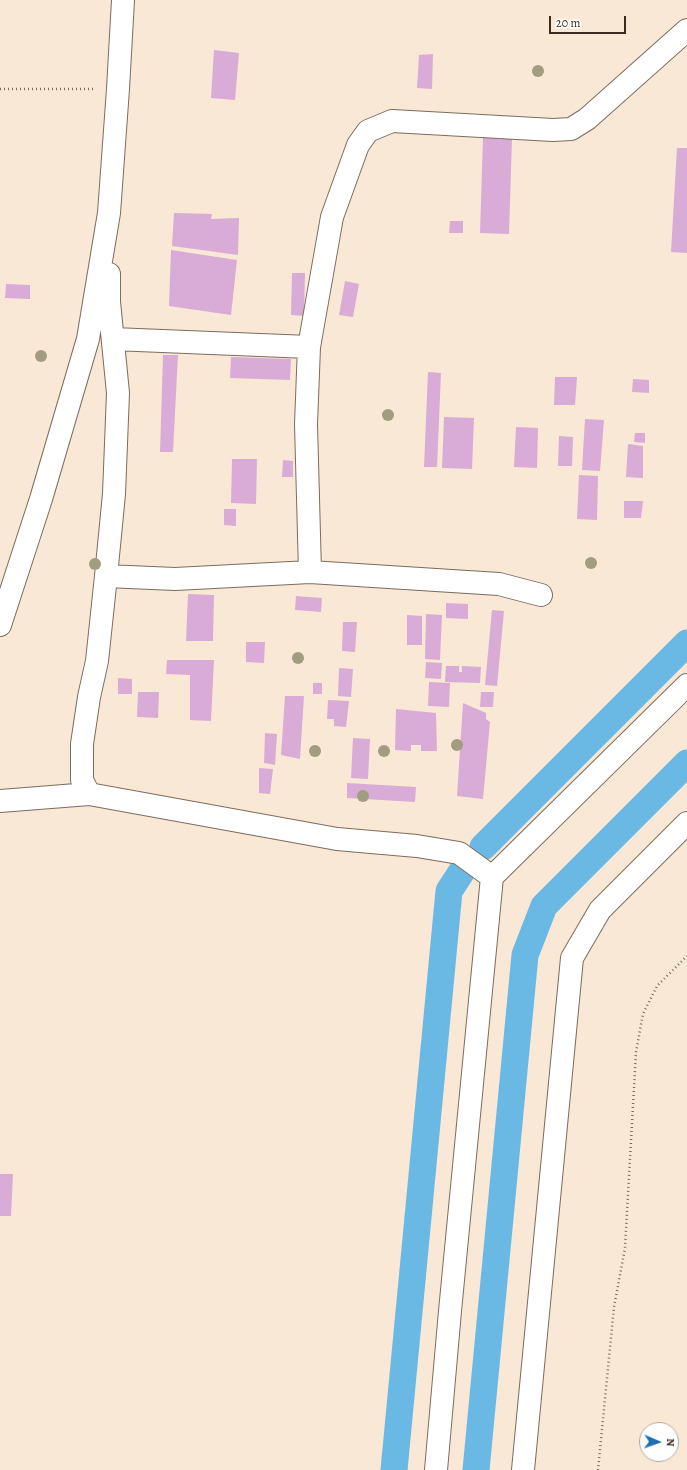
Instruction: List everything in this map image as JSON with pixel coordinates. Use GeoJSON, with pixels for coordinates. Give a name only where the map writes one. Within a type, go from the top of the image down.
{"type":"FeatureCollection","features":[{"type":"Feature","properties":{"kind":"street"},"geometry":{"type":"LineString","coordinates":[[89,794],[82,780],[82,744],[89,697],[97,661],[114,494],[118,393],[109,302],[109,213],[123,0]]}},
{"type":"Feature","properties":{"kind":"street"},"geometry":{"type":"LineString","coordinates":[[310,572],[306,424],[309,347],[332,217],[358,145],[368,132],[392,121],[553,130],[570,129],[587,119],[687,30]]}},
{"type":"Feature","properties":{"kind":"street"},"geometry":{"type":"LineString","coordinates":[[0,625],[41,499],[88,339],[109,213]]}},
{"type":"Feature","properties":{"kind":"street"},"geometry":{"type":"LineString","coordinates":[[113,339],[309,347]]}},
{"type":"Feature","properties":{"kind":"street"},"geometry":{"type":"LineString","coordinates":[[106,576],[175,579],[310,572],[499,584],[541,595]]}},
{"type":"Feature","properties":{"kind":"street"},"geometry":{"type":"LineString","coordinates":[[436,1470],[492,877],[687,685]]}},
{"type":"Feature","properties":{"kind":"street"},"geometry":{"type":"LineString","coordinates":[[0,801],[89,794],[337,839],[417,846],[459,853],[492,877]]}},
{"type":"Feature","properties":{"kind":"street"},"geometry":{"type":"LineString","coordinates":[[523,1470],[572,958],[600,910],[687,823]]}},
{"type":"Feature","properties":{"kind":"path"},"geometry":{"type":"LineString","coordinates":[[0,89],[118,89]]}},
{"type":"Feature","properties":{"kind":"path"},"geometry":{"type":"LineString","coordinates":[[598,1470],[614,1307],[625,1248],[636,1052],[643,1014],[657,986],[687,956]]}},
{"type":"Feature","properties":{"kind":"building"},"geometry":{"type":"Polygon","coordinates":[[[214,50],[239,53],[235,100],[211,98],[214,50]]]}},
{"type":"Feature","properties":{"kind":"building"},"geometry":{"type":"Polygon","coordinates":[[[433,54],[432,89],[417,88],[419,55],[433,54]]]}},
{"type":"Feature","properties":{"kind":"building"},"geometry":{"type":"Polygon","coordinates":[[[483,137],[512,139],[509,234],[480,233],[483,137]]]}},
{"type":"Feature","properties":{"kind":"building"},"geometry":{"type":"Polygon","coordinates":[[[677,148],[687,148],[687,253],[671,252],[677,148]]]}},
{"type":"Feature","properties":{"kind":"building"},"geometry":{"type":"Polygon","coordinates":[[[174,213],[212,214],[211,219],[239,218],[238,255],[172,246],[174,213]]]}},
{"type":"Feature","properties":{"kind":"building"},"geometry":{"type":"Polygon","coordinates":[[[450,221],[463,221],[463,233],[449,233],[450,221]]]}},
{"type":"Feature","properties":{"kind":"building"},"geometry":{"type":"Polygon","coordinates":[[[171,250],[237,260],[231,315],[169,306],[171,250]]]}},
{"type":"Feature","properties":{"kind":"building"},"geometry":{"type":"Polygon","coordinates":[[[292,273],[305,273],[304,316],[291,315],[292,273]]]}},
{"type":"Feature","properties":{"kind":"building"},"geometry":{"type":"Polygon","coordinates":[[[345,281],[359,284],[353,317],[339,315],[345,281]]]}},
{"type":"Feature","properties":{"kind":"building"},"geometry":{"type":"Polygon","coordinates":[[[6,284],[30,285],[30,299],[5,298],[6,284]]]}},
{"type":"Feature","properties":{"kind":"building"},"geometry":{"type":"Polygon","coordinates":[[[163,355],[178,355],[173,452],[160,452],[163,355]]]}},
{"type":"Feature","properties":{"kind":"building"},"geometry":{"type":"Polygon","coordinates":[[[231,357],[291,359],[290,380],[230,378],[231,357]]]}},
{"type":"Feature","properties":{"kind":"building"},"geometry":{"type":"Polygon","coordinates":[[[428,372],[441,373],[437,467],[424,467],[428,372]]]}},
{"type":"Feature","properties":{"kind":"building"},"geometry":{"type":"Polygon","coordinates":[[[555,377],[577,377],[575,405],[554,405],[555,377]]]}},
{"type":"Feature","properties":{"kind":"building"},"geometry":{"type":"Polygon","coordinates":[[[633,379],[649,380],[649,393],[632,392],[633,379]]]}},
{"type":"Feature","properties":{"kind":"building"},"geometry":{"type":"Polygon","coordinates":[[[444,417],[474,418],[472,469],[442,468],[444,417]]]}},
{"type":"Feature","properties":{"kind":"building"},"geometry":{"type":"Polygon","coordinates":[[[585,419],[604,420],[600,471],[582,470],[585,419]]]}},
{"type":"Feature","properties":{"kind":"building"},"geometry":{"type":"Polygon","coordinates":[[[516,427],[538,428],[537,468],[514,467],[516,427]]]}},
{"type":"Feature","properties":{"kind":"building"},"geometry":{"type":"Polygon","coordinates":[[[635,433],[645,433],[645,443],[634,442],[635,433]]]}},
{"type":"Feature","properties":{"kind":"building"},"geometry":{"type":"Polygon","coordinates":[[[559,436],[573,437],[572,466],[558,466],[559,436]]]}},
{"type":"Feature","properties":{"kind":"building"},"geometry":{"type":"Polygon","coordinates":[[[628,444],[643,446],[643,478],[626,477],[628,444]]]}},
{"type":"Feature","properties":{"kind":"building"},"geometry":{"type":"Polygon","coordinates":[[[232,459],[257,459],[256,504],[231,503],[232,459]]]}},
{"type":"Feature","properties":{"kind":"building"},"geometry":{"type":"Polygon","coordinates":[[[283,460],[293,461],[293,477],[282,477],[283,460]]]}},
{"type":"Feature","properties":{"kind":"building"},"geometry":{"type":"Polygon","coordinates":[[[579,475],[598,476],[597,520],[577,519],[579,475]]]}},
{"type":"Feature","properties":{"kind":"building"},"geometry":{"type":"Polygon","coordinates":[[[624,501],[643,501],[641,518],[624,518],[624,501]]]}},
{"type":"Feature","properties":{"kind":"building"},"geometry":{"type":"Polygon","coordinates":[[[224,509],[236,509],[236,526],[224,525],[224,509]]]}},
{"type":"Feature","properties":{"kind":"building"},"geometry":{"type":"Polygon","coordinates":[[[188,594],[214,595],[213,641],[186,641],[188,594]]]}},
{"type":"Feature","properties":{"kind":"building"},"geometry":{"type":"Polygon","coordinates":[[[296,596],[322,598],[321,612],[295,610],[296,596]]]}},
{"type":"Feature","properties":{"kind":"building"},"geometry":{"type":"Polygon","coordinates":[[[446,603],[468,604],[468,619],[446,618],[446,603]]]}},
{"type":"Feature","properties":{"kind":"building"},"geometry":{"type":"Polygon","coordinates":[[[492,610],[504,611],[497,686],[485,685],[492,610]]]}},
{"type":"Feature","properties":{"kind":"building"},"geometry":{"type":"Polygon","coordinates":[[[426,614],[442,615],[440,660],[425,659],[426,614]]]}},
{"type":"Feature","properties":{"kind":"building"},"geometry":{"type":"Polygon","coordinates":[[[407,615],[422,616],[422,645],[407,645],[407,615]]]}},
{"type":"Feature","properties":{"kind":"building"},"geometry":{"type":"Polygon","coordinates":[[[343,622],[357,622],[355,652],[342,651],[343,622]]]}},
{"type":"Feature","properties":{"kind":"building"},"geometry":{"type":"Polygon","coordinates":[[[246,642],[265,642],[264,663],[246,662],[246,642]]]}},
{"type":"Feature","properties":{"kind":"building"},"geometry":{"type":"Polygon","coordinates":[[[167,660],[214,660],[211,721],[190,720],[190,675],[166,674],[167,660]]]}},
{"type":"Feature","properties":{"kind":"building"},"geometry":{"type":"Polygon","coordinates":[[[426,662],[442,663],[441,679],[425,678],[426,662]]]}},
{"type":"Feature","properties":{"kind":"building"},"geometry":{"type":"Polygon","coordinates":[[[446,666],[459,666],[459,672],[462,672],[462,666],[481,667],[480,683],[445,682],[446,666]]]}},
{"type":"Feature","properties":{"kind":"building"},"geometry":{"type":"Polygon","coordinates":[[[339,668],[353,669],[351,697],[338,696],[339,668]]]}},
{"type":"Feature","properties":{"kind":"building"},"geometry":{"type":"Polygon","coordinates":[[[118,678],[132,679],[132,694],[118,694],[118,678]]]}},
{"type":"Feature","properties":{"kind":"building"},"geometry":{"type":"Polygon","coordinates":[[[429,682],[450,683],[449,707],[428,706],[429,682]]]}},
{"type":"Feature","properties":{"kind":"building"},"geometry":{"type":"Polygon","coordinates":[[[313,683],[322,683],[322,694],[313,694],[313,683]]]}},
{"type":"Feature","properties":{"kind":"building"},"geometry":{"type":"Polygon","coordinates":[[[138,692],[159,692],[158,718],[137,717],[138,692]]]}},
{"type":"Feature","properties":{"kind":"building"},"geometry":{"type":"Polygon","coordinates":[[[481,692],[494,692],[493,707],[480,707],[481,692]]]}},
{"type":"Feature","properties":{"kind":"building"},"geometry":{"type":"Polygon","coordinates":[[[285,696],[304,696],[300,759],[281,755],[285,696]]]}},
{"type":"Feature","properties":{"kind":"building"},"geometry":{"type":"Polygon","coordinates":[[[328,700],[349,701],[346,727],[334,726],[334,719],[327,719],[328,700]]]}},
{"type":"Feature","properties":{"kind":"building"},"geometry":{"type":"Polygon","coordinates":[[[463,703],[486,713],[486,719],[490,722],[483,799],[457,796],[463,703]]]}},
{"type":"Feature","properties":{"kind":"building"},"geometry":{"type":"Polygon","coordinates":[[[396,709],[436,713],[437,751],[421,751],[421,745],[411,745],[411,751],[395,750],[396,709]]]}},
{"type":"Feature","properties":{"kind":"building"},"geometry":{"type":"Polygon","coordinates":[[[265,733],[277,734],[275,765],[264,763],[265,733]]]}},
{"type":"Feature","properties":{"kind":"building"},"geometry":{"type":"Polygon","coordinates":[[[353,738],[370,739],[368,779],[351,778],[353,738]]]}},
{"type":"Feature","properties":{"kind":"building"},"geometry":{"type":"Polygon","coordinates":[[[259,768],[273,769],[270,794],[259,793],[259,768]]]}},
{"type":"Feature","properties":{"kind":"building"},"geometry":{"type":"Polygon","coordinates":[[[347,783],[416,787],[415,802],[347,798],[347,783]]]}},
{"type":"Feature","properties":{"kind":"building"},"geometry":{"type":"Polygon","coordinates":[[[0,1174],[13,1174],[11,1216],[0,1216],[0,1174]]]}},
{"type":"Feature","properties":{"kind":"waterway"},"geometry":{"type":"LineString","coordinates":[[483,847],[687,643]]}},
{"type":"Feature","properties":{"kind":"waterway"},"geometry":{"type":"LineString","coordinates":[[476,1470],[525,955],[544,906],[687,763]]}},
{"type":"Feature","properties":{"kind":"waterway"},"geometry":{"type":"LineString","coordinates":[[394,1470],[449,891],[466,865]]}}]}
